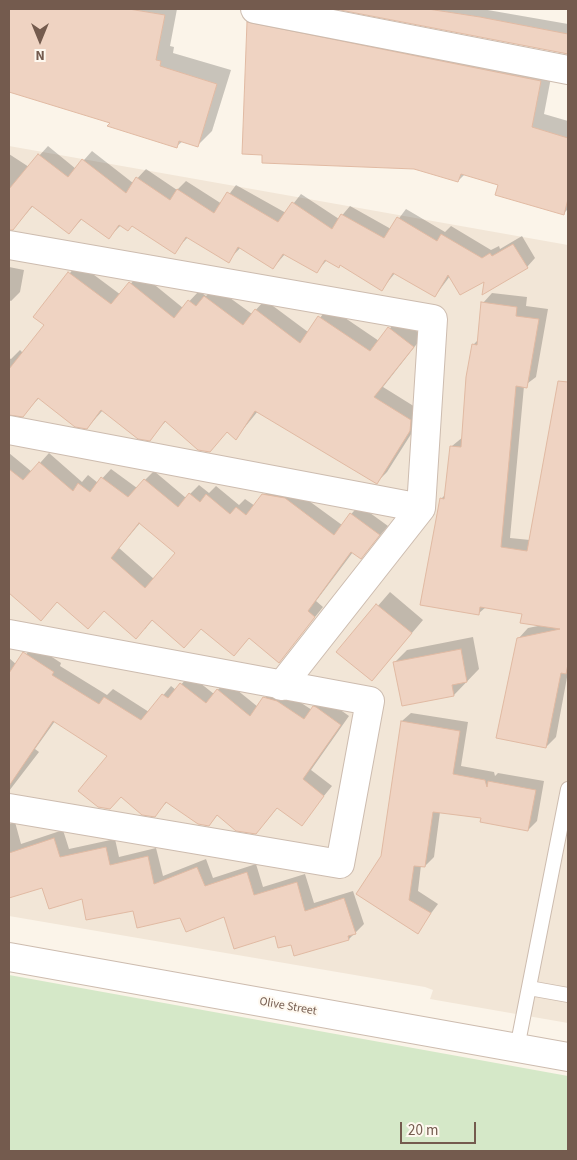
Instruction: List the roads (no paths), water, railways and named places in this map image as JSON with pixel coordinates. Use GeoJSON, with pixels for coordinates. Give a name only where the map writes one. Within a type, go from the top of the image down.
{"type":"FeatureCollection","features":[{"type":"Feature","properties":{"kind":"street"},"geometry":{"type":"LineString","coordinates":[[255,9],[568,70]]}},
{"type":"Feature","properties":{"kind":"street"},"geometry":{"type":"LineString","coordinates":[[9,245],[433,319],[421,508],[281,686]]}},
{"type":"Feature","properties":{"kind":"street"},"geometry":{"type":"LineString","coordinates":[[9,430],[421,508]]}},
{"type":"Feature","properties":{"kind":"street"},"geometry":{"type":"LineString","coordinates":[[9,634],[370,701],[340,864],[9,808]]}},
{"type":"Feature","properties":{"kind":"street","name":"Olive Street"},"geometry":{"type":"LineString","coordinates":[[9,957],[568,1057]]}},
{"type":"Feature","properties":{"kind":"lane"},"geometry":{"type":"LineString","coordinates":[[517,1048],[568,789]]}},
{"type":"Feature","properties":{"kind":"lane"},"geometry":{"type":"LineString","coordinates":[[529,988],[568,995]]}}]}
